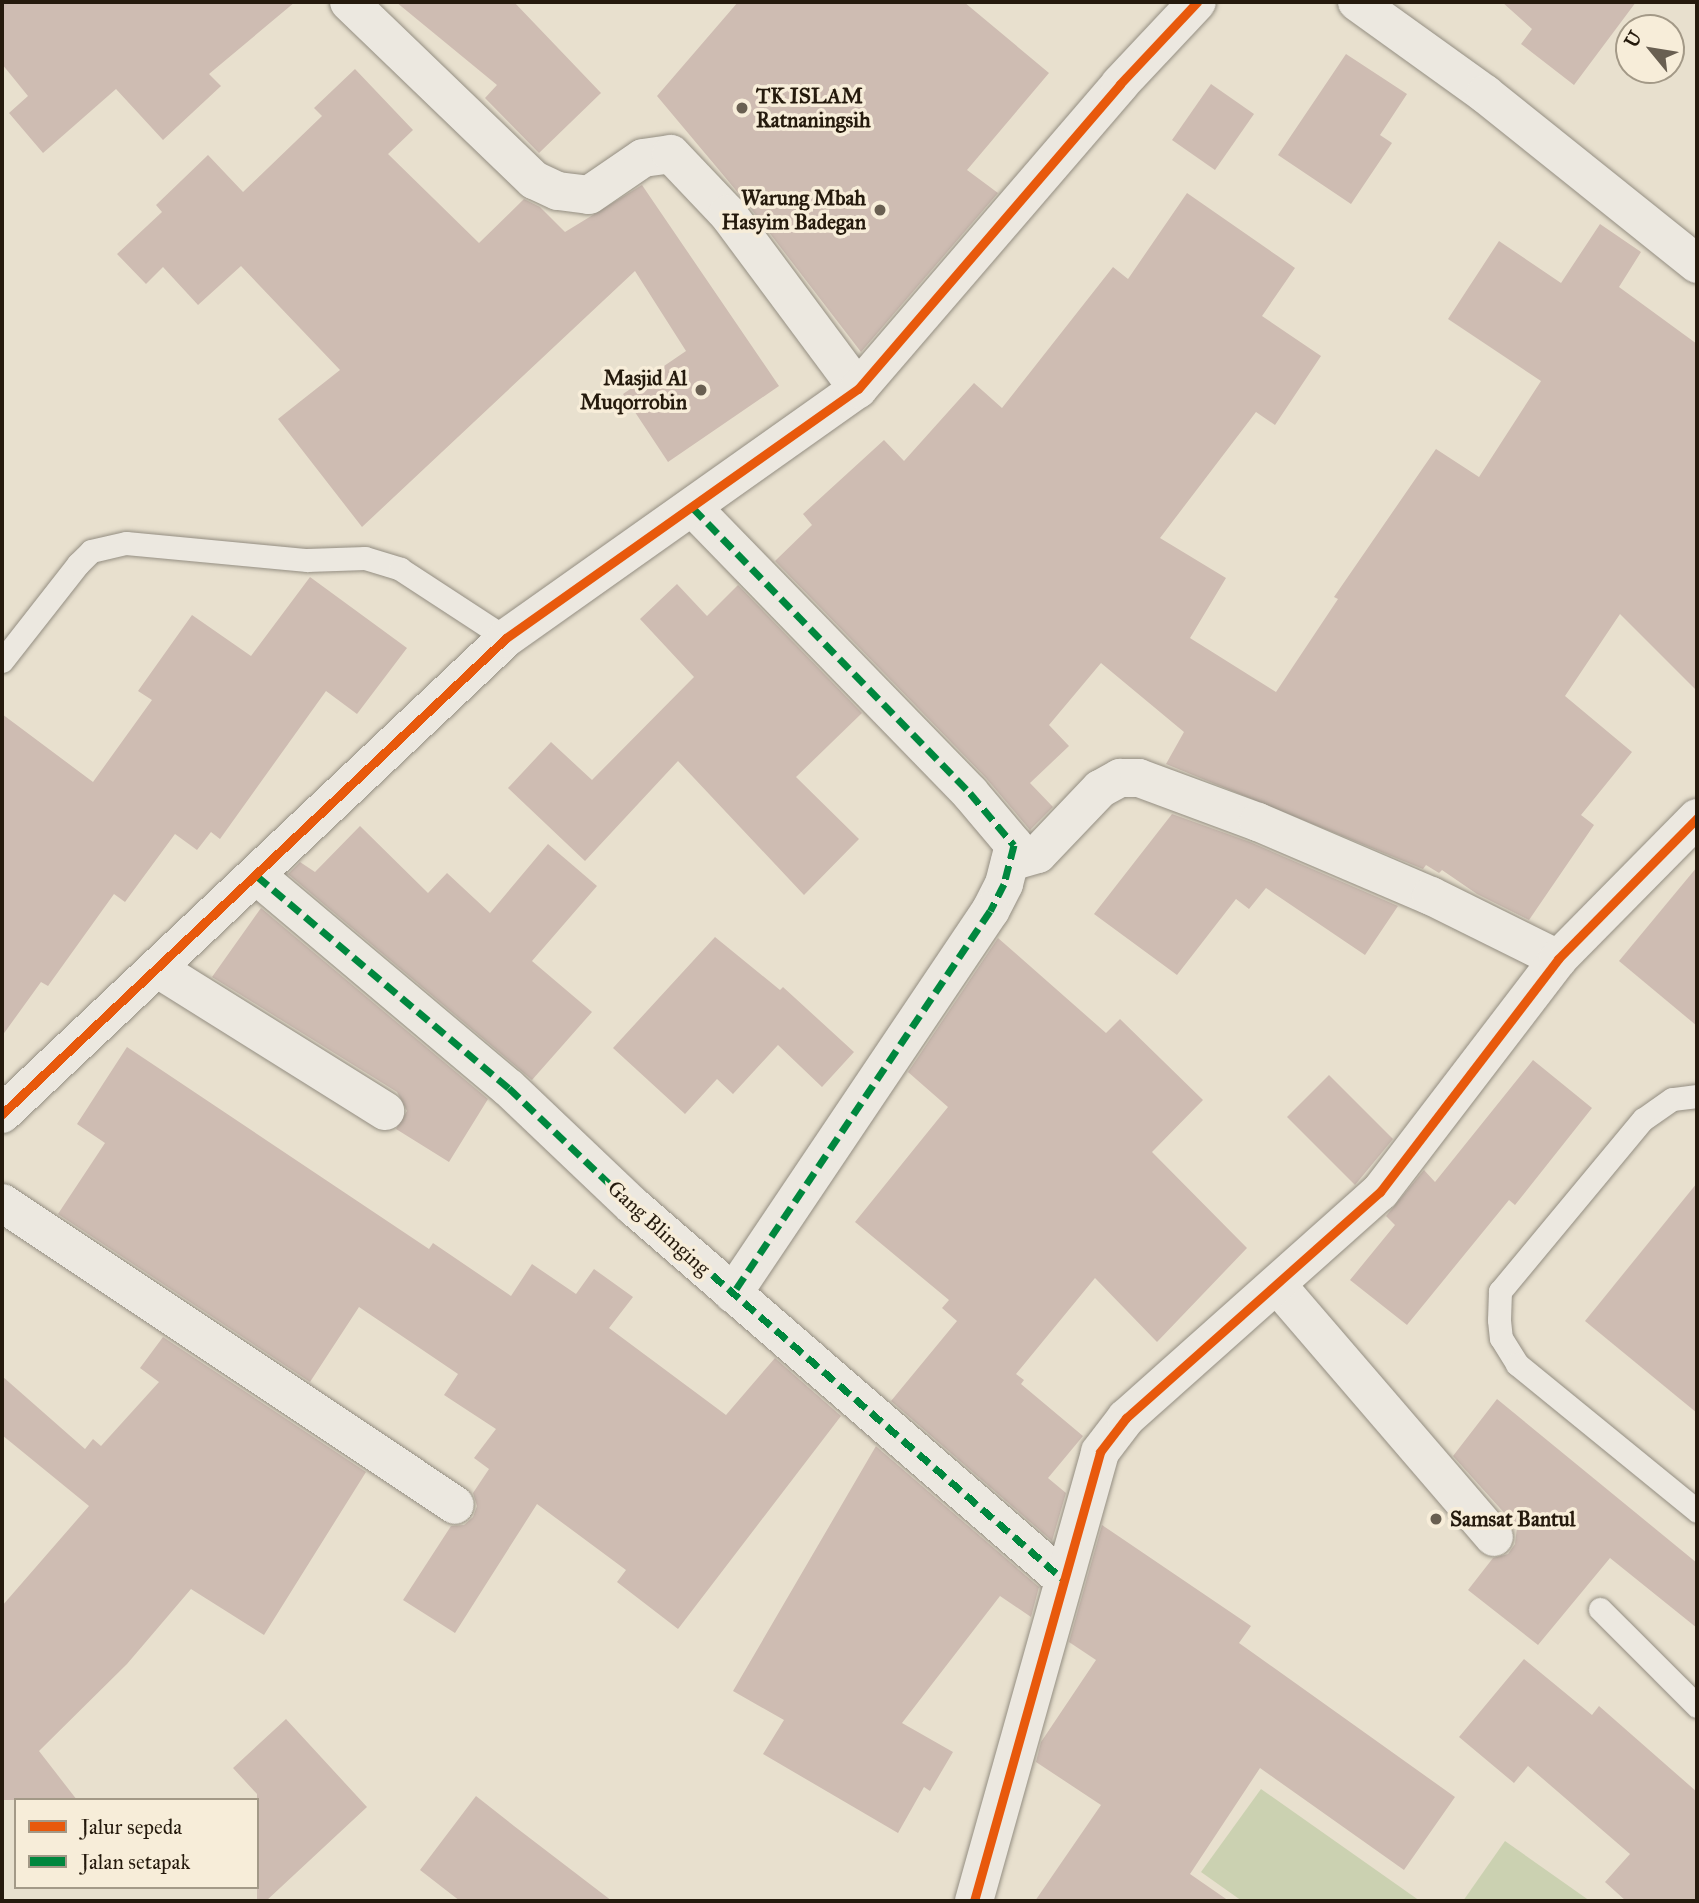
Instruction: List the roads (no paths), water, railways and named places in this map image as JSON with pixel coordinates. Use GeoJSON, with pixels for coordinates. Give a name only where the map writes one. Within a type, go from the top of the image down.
{"type":"FeatureCollection","features":[{"type":"Feature","properties":{"kind":"street"},"geometry":{"type":"LineString","coordinates":[[349,2],[534,180],[558,191],[589,195],[643,158],[671,154],[728,214],[858,389]]}},
{"type":"Feature","properties":{"kind":"street"},"geometry":{"type":"LineString","coordinates":[[2,1114],[257,876],[454,683],[506,638],[858,389],[1120,84],[1197,2]]}},
{"type":"Feature","properties":{"kind":"street"},"geometry":{"type":"LineString","coordinates":[[1357,2],[1485,94],[1697,264]]}},
{"type":"Feature","properties":{"kind":"street"},"geometry":{"type":"LineString","coordinates":[[693,508],[1007,832],[1014,845],[990,911],[733,1294]]}},
{"type":"Feature","properties":{"kind":"street"},"geometry":{"type":"LineString","coordinates":[[1010,862],[1038,855],[1100,789],[1121,778],[1139,778],[1258,822],[1419,891],[1558,958]]}},
{"type":"Feature","properties":{"kind":"street"},"geometry":{"type":"LineString","coordinates":[[974,1901],[1091,1472],[1112,1435],[1380,1192],[1558,958],[1697,818]]}},
{"type":"Feature","properties":{"kind":"street","name":"Gang Blimging"},"geometry":{"type":"LineString","coordinates":[[257,876],[509,1088],[733,1294],[1063,1579]]}},
{"type":"Feature","properties":{"kind":"street"},"geometry":{"type":"LineString","coordinates":[[158,969],[385,1111]]}},
{"type":"Feature","properties":{"kind":"street"},"geometry":{"type":"LineString","coordinates":[[2,1203],[456,1505]]}},
{"type":"Feature","properties":{"kind":"street"},"geometry":{"type":"LineString","coordinates":[[1278,1286],[1494,1537]]}},
{"type":"Feature","properties":{"kind":"lane"},"geometry":{"type":"LineString","coordinates":[[2,661],[85,558],[108,545],[126,543],[307,561],[365,558],[400,569],[506,638]]}},
{"type":"Feature","properties":{"kind":"lane"},"geometry":{"type":"LineString","coordinates":[[1697,1096],[1672,1099],[1643,1119],[1500,1291],[1499,1320],[1501,1338],[1517,1364],[1697,1511]]}},
{"type":"Feature","properties":{"kind":"lane"},"geometry":{"type":"LineString","coordinates":[[1600,1609],[1697,1706]]}},
{"type":"Feature","properties":{"kind":"place","name":"TK ISLAM Ratnaningsih"},"geometry":{"type":"Point","coordinates":[742,108]}},
{"type":"Feature","properties":{"kind":"place","name":"Warung Mbah Hasyim Badegan"},"geometry":{"type":"Point","coordinates":[880,210]}},
{"type":"Feature","properties":{"kind":"place","name":"Masjid Al Muqorrobin"},"geometry":{"type":"Point","coordinates":[701,390]}},
{"type":"Feature","properties":{"kind":"place","name":"Samsat Bantul"},"geometry":{"type":"Point","coordinates":[1436,1519]}}]}
